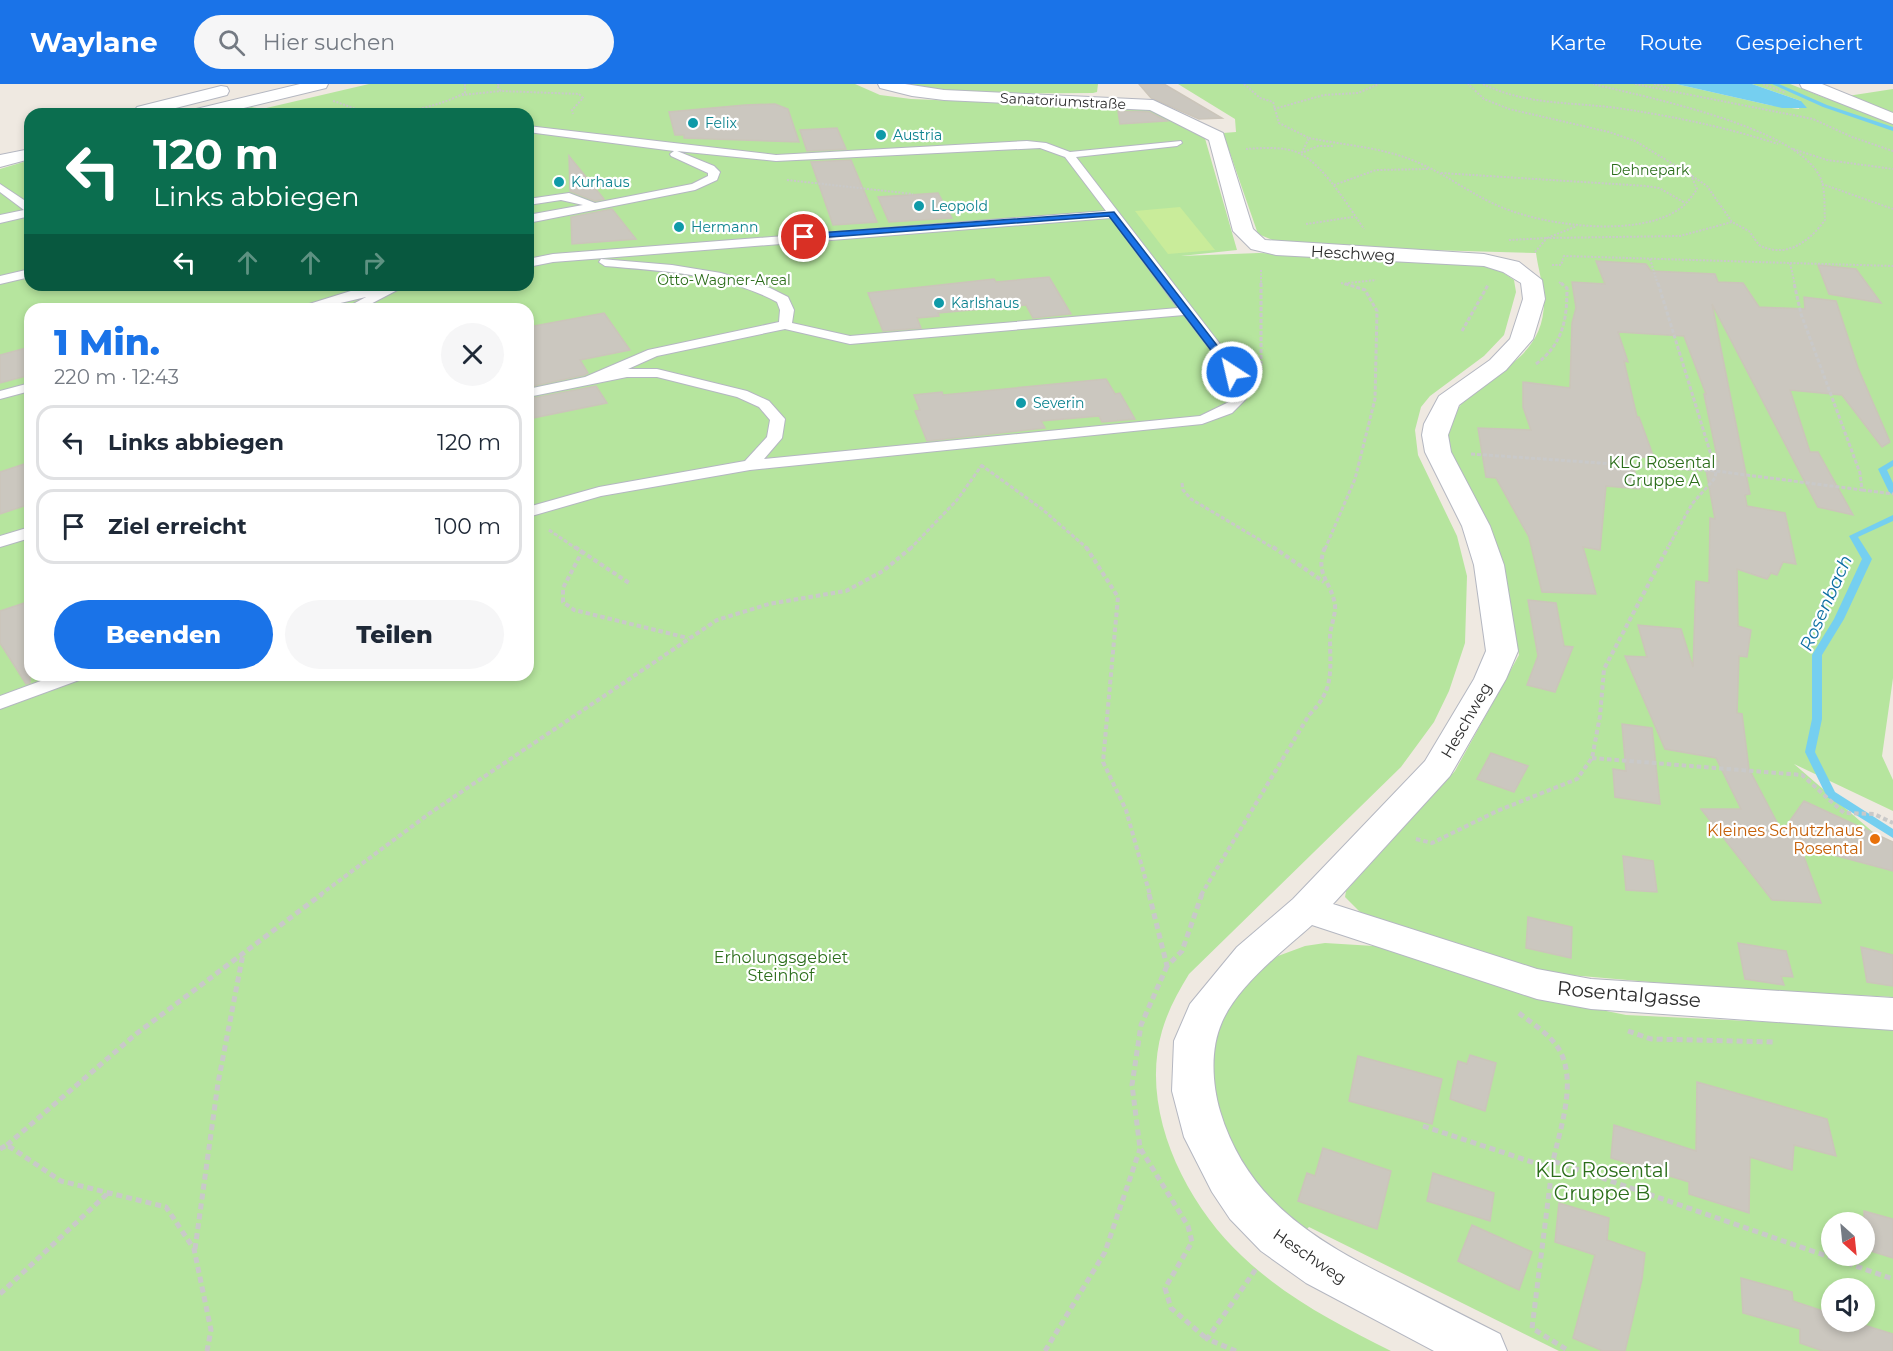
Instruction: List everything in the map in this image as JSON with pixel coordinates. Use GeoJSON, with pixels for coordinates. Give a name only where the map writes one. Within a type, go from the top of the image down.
{"type":"FeatureCollection","features":[{"type":"Feature","properties":{"kind":"street"},"geometry":{"type":"LineString","coordinates":[[222,108],[320,84]]}},
{"type":"Feature","properties":{"kind":"street","name":"Sanatoriumstraße"},"geometry":{"type":"LineString","coordinates":[[886,84],[912,92],[954,96],[1153,105],[1213,134],[1220,142],[1222,154]]}},
{"type":"Feature","properties":{"kind":"street"},"geometry":{"type":"LineString","coordinates":[[1808,84],[1893,119]]}},
{"type":"Feature","properties":{"kind":"street"},"geometry":{"type":"LineString","coordinates":[[155,108],[236,87]]}},
{"type":"Feature","properties":{"kind":"street"},"geometry":{"type":"LineString","coordinates":[[1222,154],[1243,231],[1258,245]]}},
{"type":"Feature","properties":{"kind":"street"},"geometry":{"type":"LineString","coordinates":[[0,161],[24,155]]}},
{"type":"Feature","properties":{"kind":"street","name":"Heschweg"},"geometry":{"type":"LineString","coordinates":[[1258,245],[1276,249],[1509,262],[1526,275],[1535,292],[1521,339],[1498,365],[1449,401],[1437,424],[1435,435],[1438,452],[1476,525],[1489,565],[1502,651],[1491,679],[1438,768],[1306,909],[1251,957],[1221,991],[1204,1015],[1195,1041],[1192,1091],[1206,1137],[1228,1178],[1246,1205],[1277,1236],[1323,1268],[1482,1351]]}},
{"type":"Feature","properties":{"kind":"street","name":"Rosentalgasse"},"geometry":{"type":"LineString","coordinates":[[1306,909],[1537,984],[1580,992],[1893,1014]]}},
{"type":"Feature","properties":{"kind":"lane"},"geometry":{"type":"LineString","coordinates":[[534,130],[656,146],[776,158],[1027,144],[1041,145],[1068,155],[1177,142]]}},
{"type":"Feature","properties":{"kind":"lane"},"geometry":{"type":"LineString","coordinates":[[534,218],[695,187],[713,178],[714,172],[710,168],[656,146]]}},
{"type":"Feature","properties":{"kind":"lane"},"geometry":{"type":"LineString","coordinates":[[534,510],[599,492],[750,465],[1202,420],[1224,412],[1238,402],[1241,394],[1239,383],[1068,155]]}},
{"type":"Feature","properties":{"kind":"lane"},"geometry":{"type":"LineString","coordinates":[[0,187],[24,205]]}},
{"type":"Feature","properties":{"kind":"lane"},"geometry":{"type":"LineString","coordinates":[[534,201],[565,196],[582,198],[592,206]]}},
{"type":"Feature","properties":{"kind":"lane"},"geometry":{"type":"LineString","coordinates":[[0,219],[24,212]]}},
{"type":"Feature","properties":{"kind":"lane"},"geometry":{"type":"LineString","coordinates":[[534,262],[553,258],[1111,214]]}},
{"type":"Feature","properties":{"kind":"lane"},"geometry":{"type":"LineString","coordinates":[[534,254],[683,271],[752,285],[783,300],[787,310],[785,325]]}},
{"type":"Feature","properties":{"kind":"lane"},"geometry":{"type":"LineString","coordinates":[[0,280],[24,274]]}},
{"type":"Feature","properties":{"kind":"lane"},"geometry":{"type":"LineString","coordinates":[[322,303],[354,294],[384,291]]}},
{"type":"Feature","properties":{"kind":"lane"},"geometry":{"type":"LineString","coordinates":[[362,303],[384,291]]}},
{"type":"Feature","properties":{"kind":"lane"},"geometry":{"type":"LineString","coordinates":[[590,380],[653,353],[785,325],[850,340],[1187,311]]}},
{"type":"Feature","properties":{"kind":"lane"},"geometry":{"type":"LineString","coordinates":[[534,392],[627,373],[657,373],[742,393],[764,404],[778,419],[774,438],[750,465]]}},
{"type":"Feature","properties":{"kind":"lane"},"geometry":{"type":"LineString","coordinates":[[0,395],[24,389]]}},
{"type":"Feature","properties":{"kind":"lane"},"geometry":{"type":"LineString","coordinates":[[0,542],[24,534]]}},
{"type":"Feature","properties":{"kind":"lane"},"geometry":{"type":"LineString","coordinates":[[0,703],[59,681]]}},
{"type":"Feature","properties":{"kind":"path"},"geometry":{"type":"LineString","coordinates":[[461,95],[466,90],[465,84]]}},
{"type":"Feature","properties":{"kind":"path"},"geometry":{"type":"LineString","coordinates":[[1244,84],[1260,98],[1274,102],[1279,123],[1309,138],[1393,154],[1433,170],[1503,208],[1581,225],[1632,225],[1651,222],[1685,203],[1697,189],[1691,176]]}},
{"type":"Feature","properties":{"kind":"path"},"geometry":{"type":"LineString","coordinates":[[1274,109],[1324,95],[1358,93],[1379,84]]}},
{"type":"Feature","properties":{"kind":"path"},"geometry":{"type":"LineString","coordinates":[[1468,84],[1484,99],[1509,109],[1609,132],[1635,141],[1707,186],[1732,222],[1749,231],[1751,238],[1762,248],[1773,251],[1793,249],[1807,241],[1825,220],[1819,174],[1810,164],[1769,136],[1728,119],[1593,84]]}},
{"type":"Feature","properties":{"kind":"path"},"geometry":{"type":"LineString","coordinates":[[1483,84],[1496,92],[1518,98],[1595,105],[1667,116],[1746,134],[1827,160],[1893,169]]}},
{"type":"Feature","properties":{"kind":"path"},"geometry":{"type":"LineString","coordinates":[[1635,84],[1813,119],[1852,137],[1893,151]]}},
{"type":"Feature","properties":{"kind":"path"},"geometry":{"type":"LineString","coordinates":[[1654,84],[1693,95]]}},
{"type":"Feature","properties":{"kind":"path"},"geometry":{"type":"LineString","coordinates":[[418,108],[436,105],[461,95],[501,91]]}},
{"type":"Feature","properties":{"kind":"path"},"geometry":{"type":"LineString","coordinates":[[323,101],[334,101],[357,108]]}},
{"type":"Feature","properties":{"kind":"path"},"geometry":{"type":"LineString","coordinates":[[1301,154],[1309,138]]}},
{"type":"Feature","properties":{"kind":"path"},"geometry":{"type":"LineString","coordinates":[[1301,154],[1318,146],[1345,146]]}},
{"type":"Feature","properties":{"kind":"path"},"geometry":{"type":"LineString","coordinates":[[1222,154],[1257,148],[1301,154],[1334,185],[1353,217],[1369,236]]}},
{"type":"Feature","properties":{"kind":"path"},"geometry":{"type":"LineString","coordinates":[[1334,185],[1376,170],[1433,170]]}},
{"type":"Feature","properties":{"kind":"path"},"geometry":{"type":"LineString","coordinates":[[1439,173],[1653,187],[1685,203]]}},
{"type":"Feature","properties":{"kind":"path"},"geometry":{"type":"LineString","coordinates":[[783,179],[912,194]]}},
{"type":"Feature","properties":{"kind":"path"},"geometry":{"type":"LineString","coordinates":[[1822,184],[1893,209]]}},
{"type":"Feature","properties":{"kind":"path"},"geometry":{"type":"LineString","coordinates":[[1546,238],[1672,237],[1704,232],[1732,222]]}},
{"type":"Feature","properties":{"kind":"path"},"geometry":{"type":"LineString","coordinates":[[1462,331],[1490,282],[1509,262],[1546,238],[1581,225]]}},
{"type":"Feature","properties":{"kind":"path"},"geometry":{"type":"LineString","coordinates":[[1239,383],[1260,379],[1263,291],[1258,245]]}},
{"type":"Feature","properties":{"kind":"path"},"geometry":{"type":"LineString","coordinates":[[1509,262],[1561,265],[1564,256],[1893,266]]}},
{"type":"Feature","properties":{"kind":"path"},"geometry":{"type":"LineString","coordinates":[[1422,831],[1415,840],[1432,843],[1497,811],[1577,779],[1592,758],[1600,716],[1604,669],[1675,533],[1692,504],[1715,478],[1716,471],[1650,259]]}},
{"type":"Feature","properties":{"kind":"path"},"geometry":{"type":"LineString","coordinates":[[1509,262],[1567,288],[1567,325],[1547,357],[1528,369]]}},
{"type":"Feature","properties":{"kind":"path"},"geometry":{"type":"LineString","coordinates":[[1790,263],[1801,314],[1860,473],[1862,490]]}},
{"type":"Feature","properties":{"kind":"path"},"geometry":{"type":"LineString","coordinates":[[1235,1351],[1207,1339],[1172,1308],[1165,1288],[1192,1242],[1188,1226],[1140,1148],[1132,1085],[1141,1025],[1167,966],[1182,951],[1197,901],[1242,830],[1309,715],[1324,700],[1332,663],[1330,636],[1335,605],[1320,569],[1322,555],[1340,509],[1355,479],[1375,399],[1377,310],[1365,290],[1341,283],[1384,279]]}},
{"type":"Feature","properties":{"kind":"path"},"geometry":{"type":"LineString","coordinates":[[0,1149],[136,1034],[429,813],[689,638],[717,620],[754,606],[827,596],[860,585],[893,562],[939,521],[972,482],[995,441]]}},
{"type":"Feature","properties":{"kind":"path"},"geometry":{"type":"LineString","coordinates":[[1466,446],[1472,464]]}},
{"type":"Feature","properties":{"kind":"path"},"geometry":{"type":"LineString","coordinates":[[1469,454],[1716,471],[1893,494]]}},
{"type":"Feature","properties":{"kind":"path"},"geometry":{"type":"LineString","coordinates":[[981,465],[1042,509],[1091,551],[1118,597],[1103,762],[1126,810],[1140,855],[1167,966]]}},
{"type":"Feature","properties":{"kind":"path"},"geometry":{"type":"LineString","coordinates":[[1182,483],[1183,490],[1191,499],[1255,535],[1324,583]]}},
{"type":"Feature","properties":{"kind":"path"},"geometry":{"type":"LineString","coordinates":[[540,527],[558,534],[629,583]]}},
{"type":"Feature","properties":{"kind":"path"},"geometry":{"type":"LineString","coordinates":[[582,550],[563,588],[563,602],[574,610],[689,638]]}},
{"type":"Feature","properties":{"kind":"path"},"geometry":{"type":"LineString","coordinates":[[1592,758],[1802,775],[1844,813],[1874,814],[1893,823]]}},
{"type":"Feature","properties":{"kind":"path"},"geometry":{"type":"LineString","coordinates":[[207,1351],[211,1330],[195,1249],[218,1083],[243,953]]}},
{"type":"Feature","properties":{"kind":"path"},"geometry":{"type":"LineString","coordinates":[[1514,1008],[1559,1049],[1565,1063],[1567,1080],[1532,1328],[1569,1351]]}},
{"type":"Feature","properties":{"kind":"path"},"geometry":{"type":"LineString","coordinates":[[1423,1126],[1544,1166],[1554,1161],[1893,1279]]}},
{"type":"Feature","properties":{"kind":"path"},"geometry":{"type":"LineString","coordinates":[[7,1145],[61,1181],[166,1207],[195,1249]]}},
{"type":"Feature","properties":{"kind":"path"},"geometry":{"type":"LineString","coordinates":[[1046,1351],[1105,1252],[1140,1148]]}},
{"type":"Feature","properties":{"kind":"path"},"geometry":{"type":"LineString","coordinates":[[0,1294],[109,1193]]}},
{"type":"Feature","properties":{"kind":"path"},"geometry":{"type":"LineString","coordinates":[[1207,1339],[1260,1262]]}},
{"type":"Feature","properties":{"kind":"green space","name":"Erholungsgebiet Steinhof"},"geometry":{"type":"Polygon","coordinates":[[[369,84],[855,84],[880,95],[911,99],[1149,109],[1204,135],[1237,250],[1181,256],[1259,253],[1461,261],[1498,269],[1514,280],[1516,292],[1504,335],[1484,356],[1430,396],[1421,407],[1415,430],[1418,455],[1457,536],[1467,576],[1465,643],[1449,691],[1434,722],[1401,767],[1189,974],[1167,1016],[1156,1061],[1157,1092],[1162,1123],[1172,1153],[1202,1210],[1221,1234],[1259,1271],[1294,1297],[1391,1351],[0,1351],[0,169],[24,162],[24,291],[534,291],[534,108],[266,108],[369,84]]]}},
{"type":"Feature","properties":{"kind":"green space"},"geometry":{"type":"Polygon","coordinates":[[[899,84],[1098,84],[1097,92],[1093,93],[962,94],[899,84]]]}},
{"type":"Feature","properties":{"kind":"green space","name":"KLG Rosental Gruppe A"},"geometry":{"type":"Polygon","coordinates":[[[1178,84],[1676,84],[1769,105],[1799,109],[1801,101],[1752,84],[1790,84],[1828,99],[1893,89],[1893,678],[1882,756],[1893,780],[1893,811],[1794,764],[1874,833],[1893,843],[1893,997],[1719,988],[1547,973],[1363,915],[1345,897],[1346,891],[1455,771],[1519,655],[1503,571],[1450,455],[1450,428],[1459,407],[1474,391],[1511,364],[1528,348],[1540,327],[1544,299],[1536,253],[1287,246],[1258,234],[1223,133],[1236,132],[1235,119],[1178,84]]]}},
{"type":"Feature","properties":{"kind":"green space"},"geometry":{"type":"Polygon","coordinates":[[[1180,207],[1215,250],[1168,254],[1135,211],[1180,207]]]}},
{"type":"Feature","properties":{"kind":"green space","name":"KLG Rosental Gruppe B"},"geometry":{"type":"Polygon","coordinates":[[[1325,943],[1390,947],[1582,1006],[1626,1015],[1893,1028],[1893,1351],[1559,1351],[1309,1227],[1304,1232],[1285,1219],[1230,1153],[1210,1082],[1218,1024],[1236,996],[1260,969],[1278,956],[1305,946],[1325,943]]]}},
{"type":"Feature","properties":{"kind":"water"},"geometry":{"type":"Polygon","coordinates":[[[1676,84],[1752,84],[1801,101],[1807,108],[1782,108],[1676,84]]]}},
{"type":"Feature","properties":{"kind":"building"},"geometry":{"type":"Polygon","coordinates":[[[1139,84],[1164,84],[1222,118],[1199,119],[1151,98],[1139,84]]]}},
{"type":"Feature","properties":{"kind":"building","name":"Felix"},"geometry":{"type":"Polygon","coordinates":[[[775,104],[788,109],[799,142],[684,138],[684,135],[675,135],[669,112],[775,104]]]}},
{"type":"Feature","properties":{"kind":"building"},"geometry":{"type":"Polygon","coordinates":[[[1118,111],[1149,112],[1167,121],[1120,124],[1118,111]]]}},
{"type":"Feature","properties":{"kind":"building"},"geometry":{"type":"Polygon","coordinates":[[[837,128],[846,149],[807,151],[800,130],[837,128]]]}},
{"type":"Feature","properties":{"kind":"building"},"geometry":{"type":"Polygon","coordinates":[[[569,156],[604,199],[595,201],[570,191],[569,156]]]}},
{"type":"Feature","properties":{"kind":"building"},"geometry":{"type":"Polygon","coordinates":[[[851,160],[877,222],[833,225],[811,162],[851,160]]]}},
{"type":"Feature","properties":{"kind":"building"},"geometry":{"type":"Polygon","coordinates":[[[938,193],[952,218],[889,222],[878,197],[938,193]]]}},
{"type":"Feature","properties":{"kind":"building"},"geometry":{"type":"Polygon","coordinates":[[[612,209],[636,239],[572,244],[571,217],[612,209]]]}},
{"type":"Feature","properties":{"kind":"building"},"geometry":{"type":"Polygon","coordinates":[[[1596,261],[1646,264],[1651,271],[1715,274],[1718,282],[1743,283],[1759,307],[1805,309],[1804,297],[1836,301],[1858,368],[1890,442],[1882,447],[1842,395],[1790,390],[1810,452],[1818,452],[1853,515],[1818,507],[1712,304],[1750,494],[1745,495],[1747,506],[1785,513],[1796,564],[1783,562],[1777,575],[1771,573],[1767,579],[1737,569],[1738,626],[1751,630],[1747,657],[1739,656],[1737,713],[1742,714],[1749,769],[1782,832],[1804,801],[1893,842],[1893,871],[1800,846],[1821,903],[1772,900],[1701,809],[1741,809],[1716,758],[1665,749],[1625,656],[1647,657],[1638,625],[1681,629],[1693,667],[1696,581],[1709,583],[1710,518],[1715,519],[1704,459],[1718,461],[1704,394],[1706,394],[1684,336],[1618,332],[1628,362],[1624,361],[1637,417],[1639,417],[1654,458],[1630,456],[1640,489],[1606,486],[1600,550],[1583,547],[1596,594],[1542,592],[1529,537],[1496,478],[1486,477],[1478,428],[1531,430],[1523,407],[1523,382],[1570,388],[1572,323],[1576,308],[1572,282],[1605,284],[1596,261]]]}},
{"type":"Feature","properties":{"kind":"building"},"geometry":{"type":"Polygon","coordinates":[[[1818,265],[1856,269],[1881,303],[1829,294],[1818,265]]]}},
{"type":"Feature","properties":{"kind":"building","name":"Karlshaus"},"geometry":{"type":"Polygon","coordinates":[[[1049,277],[1071,314],[1033,318],[1026,305],[938,313],[939,316],[917,318],[921,328],[883,331],[868,293],[994,279],[996,282],[1049,277]]]}},
{"type":"Feature","properties":{"kind":"building"},"geometry":{"type":"Polygon","coordinates":[[[604,313],[630,350],[580,360],[588,373],[534,386],[534,326],[604,313]]]}},
{"type":"Feature","properties":{"kind":"building"},"geometry":{"type":"Polygon","coordinates":[[[24,349],[24,377],[0,383],[0,355],[24,349]]]}},
{"type":"Feature","properties":{"kind":"building","name":"Severin"},"geometry":{"type":"Polygon","coordinates":[[[1106,379],[1115,394],[1120,393],[1135,419],[1102,422],[1099,416],[1041,421],[1045,428],[927,441],[915,411],[920,410],[914,395],[942,392],[943,395],[1106,379]]]}},
{"type":"Feature","properties":{"kind":"building"},"geometry":{"type":"Polygon","coordinates":[[[596,386],[607,403],[534,418],[534,398],[596,386]]]}},
{"type":"Feature","properties":{"kind":"building"},"geometry":{"type":"Polygon","coordinates":[[[24,464],[24,506],[0,514],[0,472],[24,464]]]}},
{"type":"Feature","properties":{"kind":"building"},"geometry":{"type":"Polygon","coordinates":[[[1528,600],[1556,603],[1564,646],[1573,647],[1555,692],[1527,685],[1538,656],[1528,600]]]}},
{"type":"Feature","properties":{"kind":"building"},"geometry":{"type":"Polygon","coordinates":[[[24,603],[24,681],[0,643],[0,611],[24,603]]]}},
{"type":"Feature","properties":{"kind":"building"},"geometry":{"type":"Polygon","coordinates":[[[1622,724],[1652,728],[1660,804],[1615,797],[1613,769],[1626,771],[1622,724]]]}},
{"type":"Feature","properties":{"kind":"building"},"geometry":{"type":"Polygon","coordinates":[[[1491,753],[1528,766],[1514,792],[1477,779],[1491,753]]]}},
{"type":"Feature","properties":{"kind":"building"},"geometry":{"type":"Polygon","coordinates":[[[1623,856],[1653,861],[1657,892],[1626,890],[1623,856]]]}},
{"type":"Feature","properties":{"kind":"building"},"geometry":{"type":"Polygon","coordinates":[[[1528,917],[1572,927],[1571,958],[1526,948],[1528,917]]]}},
{"type":"Feature","properties":{"kind":"building"},"geometry":{"type":"Polygon","coordinates":[[[1738,943],[1786,951],[1793,977],[1781,976],[1784,985],[1745,979],[1738,943]]]}},
{"type":"Feature","properties":{"kind":"building"},"geometry":{"type":"Polygon","coordinates":[[[1861,947],[1893,955],[1893,986],[1867,982],[1861,947]]]}},
{"type":"Feature","properties":{"kind":"building"},"geometry":{"type":"Polygon","coordinates":[[[1470,1055],[1496,1063],[1485,1111],[1450,1099],[1458,1061],[1467,1064],[1470,1055]]]}},
{"type":"Feature","properties":{"kind":"building"},"geometry":{"type":"Polygon","coordinates":[[[1358,1056],[1442,1079],[1432,1124],[1349,1101],[1358,1056]]]}},
{"type":"Feature","properties":{"kind":"building"},"geometry":{"type":"Polygon","coordinates":[[[1697,1082],[1827,1119],[1836,1156],[1794,1145],[1792,1170],[1750,1157],[1749,1213],[1689,1194],[1689,1182],[1611,1158],[1614,1125],[1696,1151],[1697,1082]]]}},
{"type":"Feature","properties":{"kind":"building"},"geometry":{"type":"Polygon","coordinates":[[[1323,1148],[1391,1171],[1377,1229],[1298,1201],[1307,1173],[1315,1176],[1323,1148]]]}},
{"type":"Feature","properties":{"kind":"building"},"geometry":{"type":"Polygon","coordinates":[[[1433,1173],[1494,1193],[1490,1221],[1427,1201],[1433,1173]]]}},
{"type":"Feature","properties":{"kind":"building"},"geometry":{"type":"Polygon","coordinates":[[[1559,1203],[1609,1218],[1607,1240],[1645,1253],[1642,1279],[1625,1351],[1603,1351],[1573,1338],[1595,1255],[1555,1242],[1559,1203]]]}},
{"type":"Feature","properties":{"kind":"building"},"geometry":{"type":"Polygon","coordinates":[[[1875,1214],[1893,1219],[1893,1258],[1875,1252],[1875,1214]]]}},
{"type":"Feature","properties":{"kind":"building"},"geometry":{"type":"Polygon","coordinates":[[[1472,1225],[1532,1252],[1519,1290],[1458,1261],[1472,1225]]]}},
{"type":"Feature","properties":{"kind":"building"},"geometry":{"type":"Polygon","coordinates":[[[1741,1278],[1792,1292],[1793,1301],[1821,1310],[1821,1332],[1875,1332],[1875,1328],[1893,1334],[1893,1351],[1823,1351],[1800,1343],[1800,1329],[1743,1313],[1741,1278]]]}},
{"type":"Feature","properties":{"kind":"waterway","name":"Rosenbach"},"geometry":{"type":"LineString","coordinates":[[1775,84],[1825,106],[1893,129]]}},
{"type":"Feature","properties":{"kind":"waterway","name":"Rosenbach"},"geometry":{"type":"LineString","coordinates":[[1893,463],[1882,469],[1893,492]]}},
{"type":"Feature","properties":{"kind":"waterway","name":"Rosenbach"},"geometry":{"type":"LineString","coordinates":[[1893,518],[1853,536],[1867,559],[1839,619],[1817,655],[1817,719],[1810,752],[1831,794],[1893,834]]}},
{"type":"Feature","properties":{"kind":"place","name":"Felix"},"geometry":{"type":"Point","coordinates":[693,123]}},
{"type":"Feature","properties":{"kind":"place","name":"Austria"},"geometry":{"type":"Point","coordinates":[881,135]}},
{"type":"Feature","properties":{"kind":"place","name":"Kurhaus"},"geometry":{"type":"Point","coordinates":[559,182]}},
{"type":"Feature","properties":{"kind":"place","name":"Leopold"},"geometry":{"type":"Point","coordinates":[919,206]}},
{"type":"Feature","properties":{"kind":"place","name":"Hermann"},"geometry":{"type":"Point","coordinates":[679,227]}},
{"type":"Feature","properties":{"kind":"place","name":"Karlshaus"},"geometry":{"type":"Point","coordinates":[939,303]}},
{"type":"Feature","properties":{"kind":"place","name":"Severin"},"geometry":{"type":"Point","coordinates":[1021,403]}},
{"type":"Feature","properties":{"kind":"place","name":"Kleines Schutzhaus Rosental"},"geometry":{"type":"Point","coordinates":[1875,839]}},
{"type":"Feature","properties":{"kind":"route"},"geometry":{"type":"LineString","coordinates":[[804,237],[1111,214],[1232,372]]}},
{"type":"Feature","properties":{"kind":"park label","name":"Dehnepark"},"geometry":{"type":"Point","coordinates":[1650,170]}},
{"type":"Feature","properties":{"kind":"park label","name":"Otto-Wagner-Areal"},"geometry":{"type":"Point","coordinates":[724,280]}}]}
